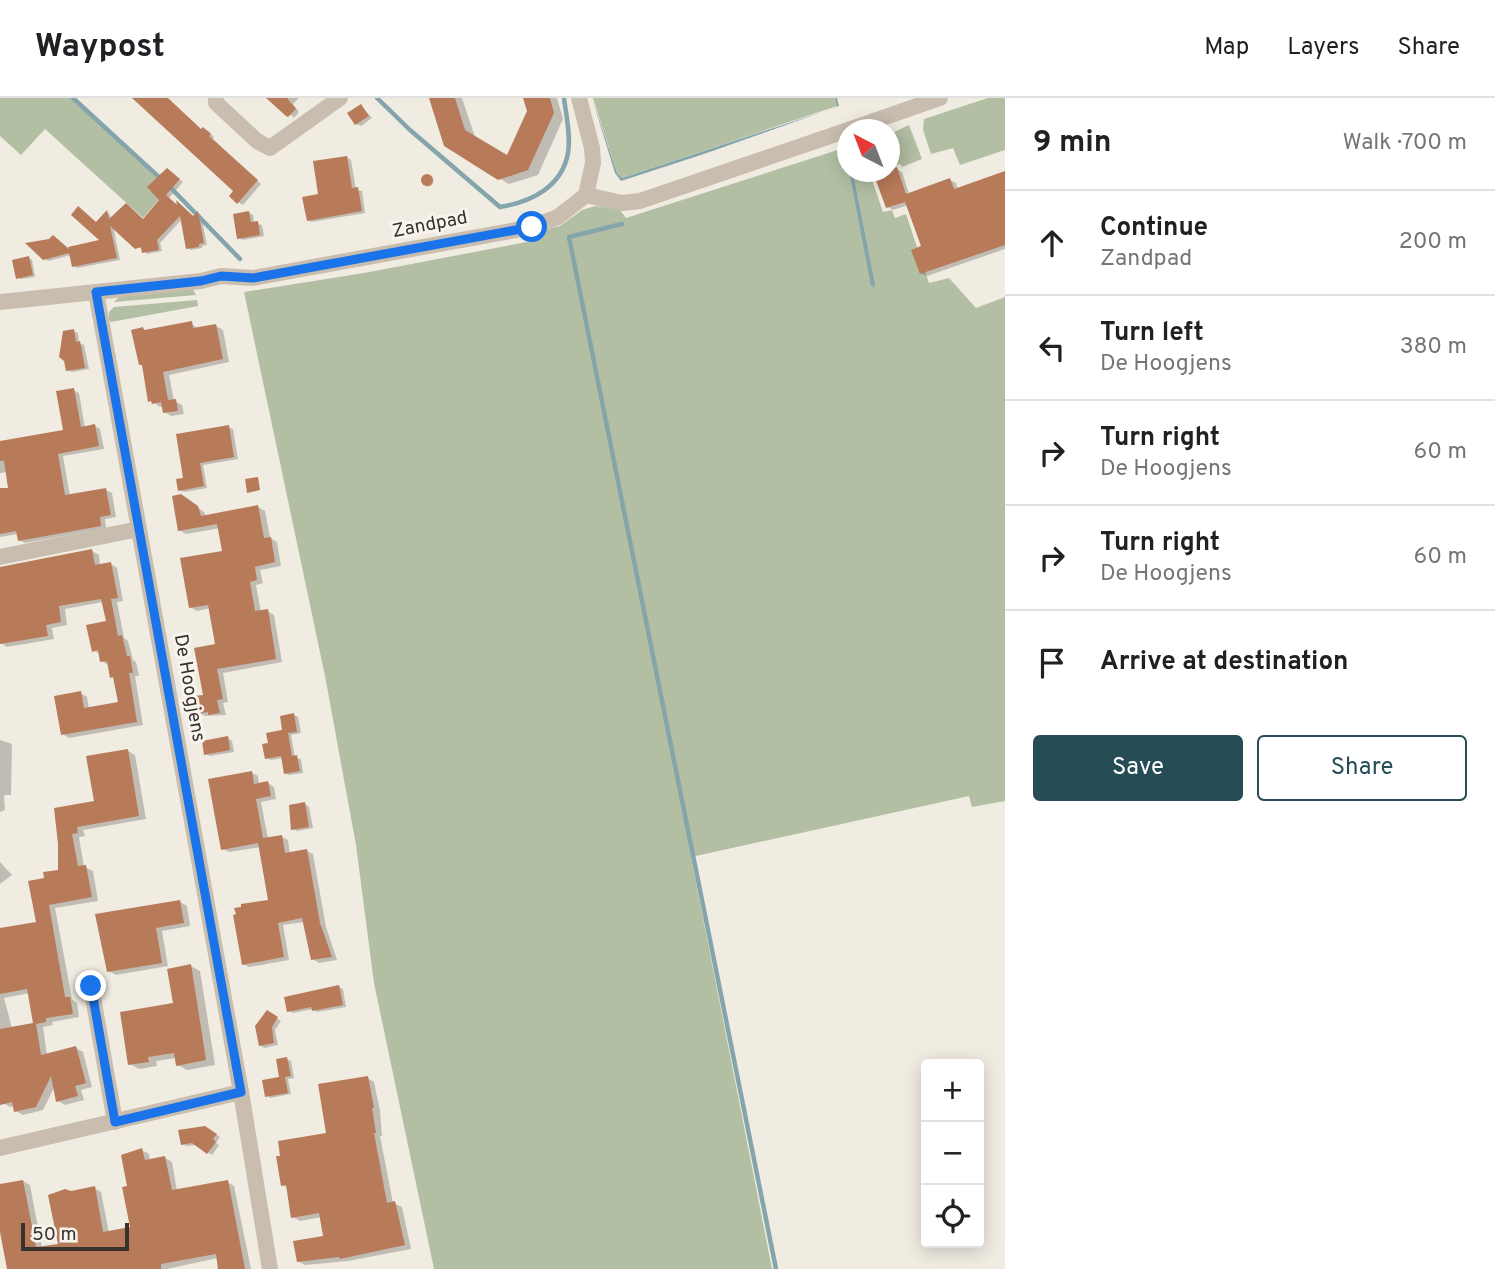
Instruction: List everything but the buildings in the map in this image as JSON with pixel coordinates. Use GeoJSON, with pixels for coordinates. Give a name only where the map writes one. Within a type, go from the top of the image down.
{"type":"FeatureCollection","features":[{"type":"Feature","properties":{"kind":"street"},"geometry":{"type":"LineString","coordinates":[[216,98],[216,103],[257,141],[270,148],[340,98]]}},
{"type":"Feature","properties":{"kind":"street"},"geometry":{"type":"LineString","coordinates":[[579,98],[592,148],[593,163],[586,195],[622,202],[640,201],[837,134]]}},
{"type":"Feature","properties":{"kind":"street"},"geometry":{"type":"LineString","coordinates":[[880,119],[940,98]]}},
{"type":"Feature","properties":{"kind":"street","name":"Zandpad"},"geometry":{"type":"LineString","coordinates":[[0,302],[201,281],[221,276],[253,278],[532,227],[558,217],[586,195]]}},
{"type":"Feature","properties":{"kind":"street","name":"De Hoogjens"},"geometry":{"type":"LineString","coordinates":[[96,292],[241,1092],[270,1269]]}},
{"type":"Feature","properties":{"kind":"street"},"geometry":{"type":"LineString","coordinates":[[0,557],[139,529]]}},
{"type":"Feature","properties":{"kind":"street"},"geometry":{"type":"LineString","coordinates":[[91,986],[115,1122]]}},
{"type":"Feature","properties":{"kind":"street"},"geometry":{"type":"LineString","coordinates":[[0,1148],[241,1092]]}},
{"type":"Feature","properties":{"kind":"green space"},"geometry":{"type":"Polygon","coordinates":[[[0,98],[71,98],[168,189],[143,218],[45,129],[21,155],[0,136],[0,98]]]}},
{"type":"Feature","properties":{"kind":"green space"},"geometry":{"type":"Polygon","coordinates":[[[593,98],[835,98],[837,106],[622,178],[617,173],[593,98]]]}},
{"type":"Feature","properties":{"kind":"green space"},"geometry":{"type":"Polygon","coordinates":[[[988,98],[1005,98],[1005,150],[960,165],[953,148],[931,154],[923,130],[924,119],[988,98]]]}},
{"type":"Feature","properties":{"kind":"green space"},"geometry":{"type":"Polygon","coordinates":[[[909,125],[922,159],[902,167],[900,164],[900,129],[909,125]]]}},
{"type":"Feature","properties":{"kind":"green space"},"geometry":{"type":"Polygon","coordinates":[[[837,150],[837,182],[851,182],[872,288],[875,283],[855,182],[873,182],[883,212],[892,210],[895,218],[906,214],[929,283],[949,278],[976,308],[1005,297],[1005,801],[972,807],[969,796],[691,857],[772,1269],[434,1269],[374,983],[356,845],[325,676],[244,292],[364,273],[532,241],[532,233],[560,226],[582,210],[595,206],[619,209],[626,218],[837,150]]]}},
{"type":"Feature","properties":{"kind":"green space"},"geometry":{"type":"Polygon","coordinates":[[[192,288],[196,295],[114,302],[120,296],[192,288]]]}},
{"type":"Feature","properties":{"kind":"green space"},"geometry":{"type":"Polygon","coordinates":[[[197,300],[198,306],[111,322],[109,320],[109,312],[114,307],[197,300]]]}},
{"type":"Feature","properties":{"kind":"water"},"geometry":{"type":"Polygon","coordinates":[[[592,98],[617,173],[622,178],[826,111],[621,181],[615,173],[592,98]]]}},
{"type":"Feature","properties":{"kind":"water"},"geometry":{"type":"Polygon","coordinates":[[[851,182],[855,182],[875,283],[874,288],[871,286],[851,182]]]}},
{"type":"Feature","properties":{"kind":"waterway"},"geometry":{"type":"LineString","coordinates":[[73,98],[162,180]]}},
{"type":"Feature","properties":{"kind":"waterway"},"geometry":{"type":"LineString","coordinates":[[377,98],[500,207],[534,197],[552,184],[565,165],[569,132],[564,98]]}},
{"type":"Feature","properties":{"kind":"waterway"},"geometry":{"type":"LineString","coordinates":[[169,186],[240,259]]}},
{"type":"Feature","properties":{"kind":"waterway"},"geometry":{"type":"LineString","coordinates":[[622,224],[569,237],[776,1269]]}},
{"type":"Feature","properties":{"kind":"route"},"geometry":{"type":"LineString","coordinates":[[91,986],[115,1122],[241,1092],[96,292],[201,281],[221,276],[253,278],[532,227]]}}]}
